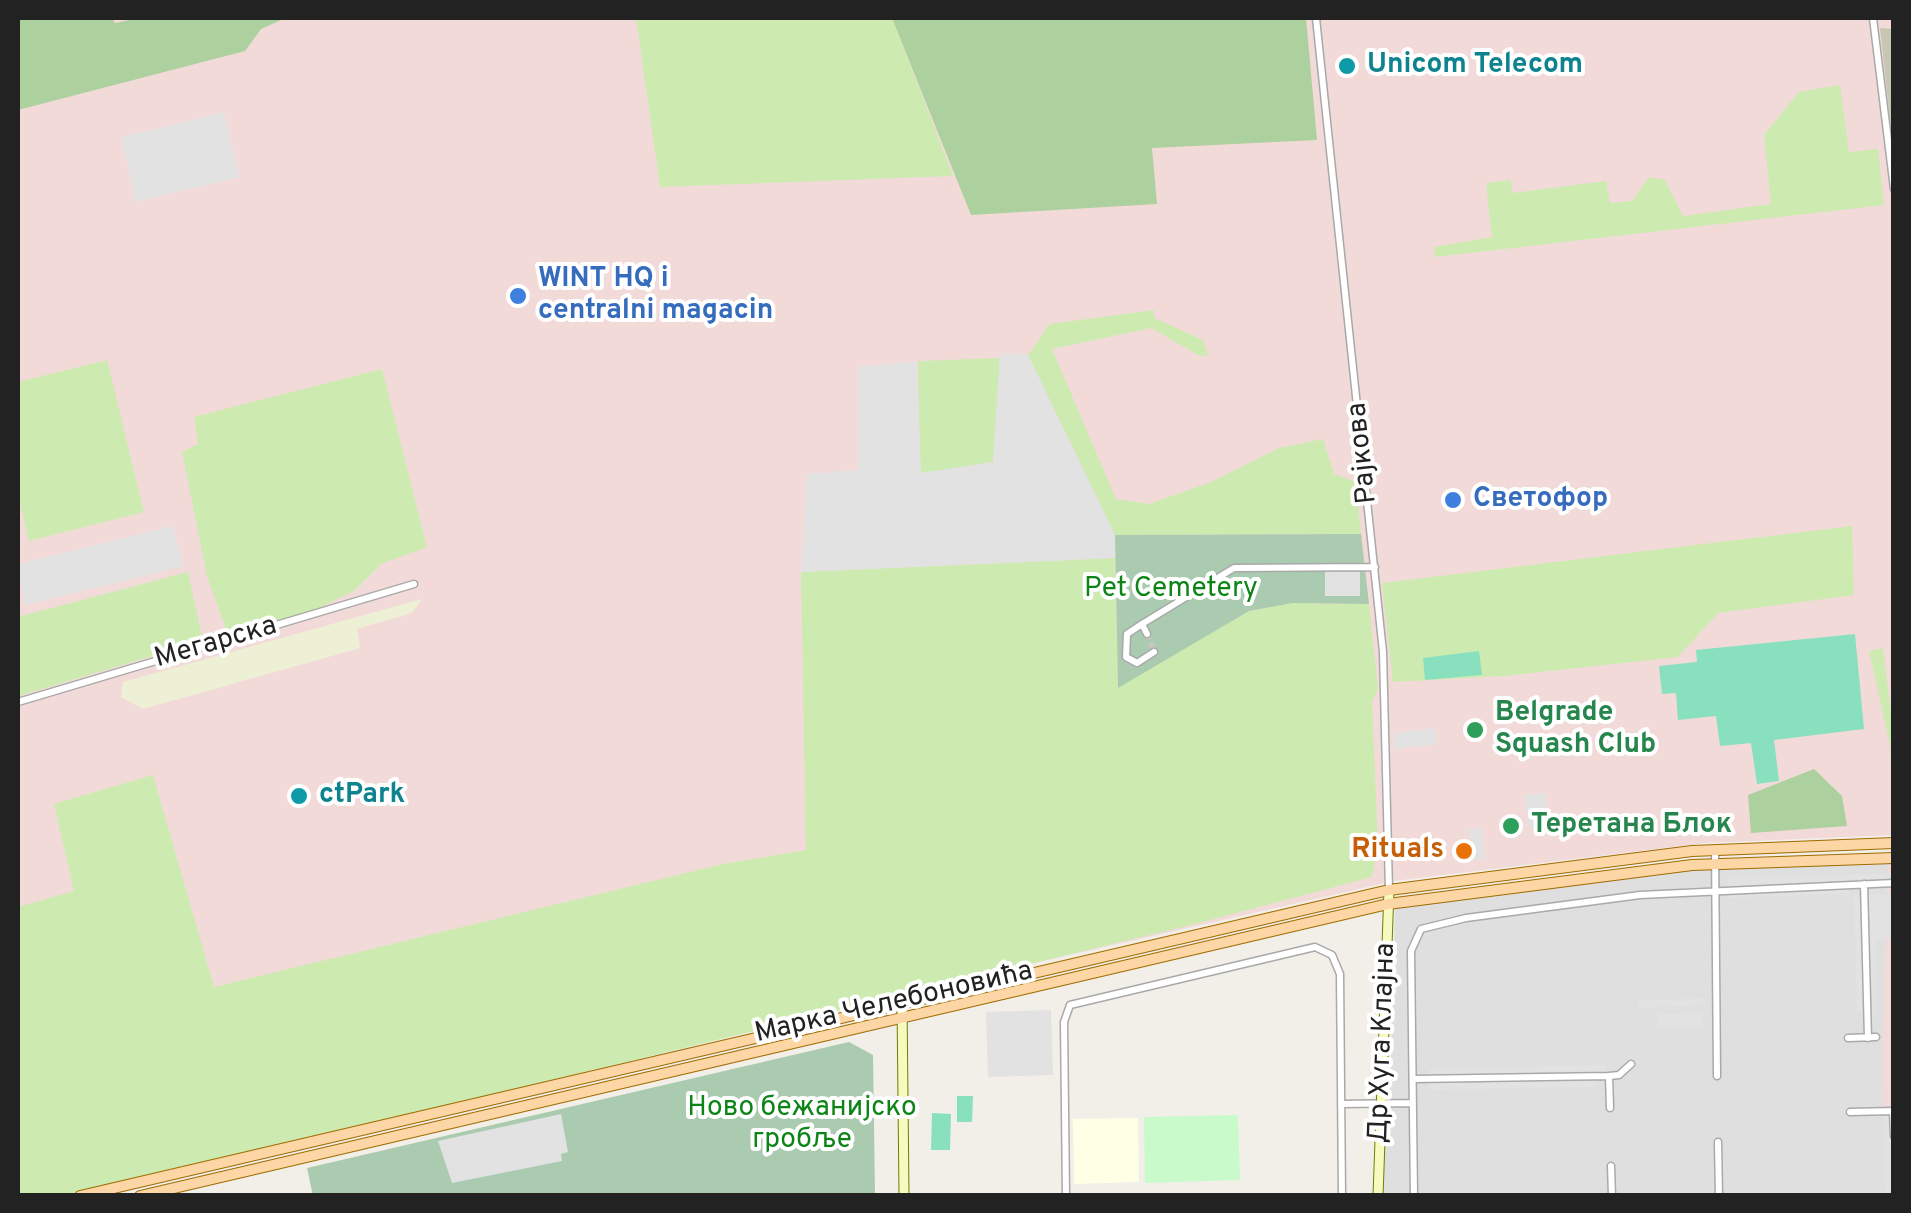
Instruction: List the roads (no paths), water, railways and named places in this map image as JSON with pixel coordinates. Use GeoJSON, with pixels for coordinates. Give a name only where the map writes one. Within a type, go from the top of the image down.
{"type":"FeatureCollection","features":[{"type":"Feature","properties":{"kind":"main road","name":"Марка Челебоновића"},"geometry":{"type":"LineString","coordinates":[[80,1196],[1389,890],[1715,849],[1894,842]]}},
{"type":"Feature","properties":{"kind":"main road","name":"Марка Челебоновића"},"geometry":{"type":"LineString","coordinates":[[140,1196],[1388,904],[1578,877],[1716,863],[1894,858]]}},
{"type":"Feature","properties":{"kind":"main road","name":"Др Хуга Клајна"},"geometry":{"type":"LineString","coordinates":[[1378,1196],[1389,890]]}},
{"type":"Feature","properties":{"kind":"main road"},"geometry":{"type":"LineString","coordinates":[[902,1002],[904,1196]]}},
{"type":"Feature","properties":{"kind":"main road"},"geometry":{"type":"LineString","coordinates":[[551,1085],[554,1098]]}},
{"type":"Feature","properties":{"kind":"street","name":"Рајкова"},"geometry":{"type":"LineString","coordinates":[[1316,18],[1386,689],[1389,890]]}},
{"type":"Feature","properties":{"kind":"street"},"geometry":{"type":"LineString","coordinates":[[1873,18],[1894,189]]}},
{"type":"Feature","properties":{"kind":"street"},"geometry":{"type":"LineString","coordinates":[[1154,652],[1141,662],[1132,663],[1126,657],[1127,634],[1234,568],[1375,567]]}},
{"type":"Feature","properties":{"kind":"street","name":"Мегарска"},"geometry":{"type":"LineString","coordinates":[[18,702],[414,584]]}},
{"type":"Feature","properties":{"kind":"street"},"geometry":{"type":"LineString","coordinates":[[1142,624],[1147,634]]}},
{"type":"Feature","properties":{"kind":"street"},"geometry":{"type":"LineString","coordinates":[[1715,849],[1717,1076]]}},
{"type":"Feature","properties":{"kind":"street"},"geometry":{"type":"LineString","coordinates":[[1414,1196],[1411,952],[1415,936],[1426,926],[1466,918],[1716,890],[1890,883]]}},
{"type":"Feature","properties":{"kind":"street"},"geometry":{"type":"LineString","coordinates":[[1848,1038],[1872,1038],[1864,884]]}},
{"type":"Feature","properties":{"kind":"street"},"geometry":{"type":"LineString","coordinates":[[1066,1196],[1064,1022],[1070,1005],[1306,948],[1320,948],[1332,955],[1340,974],[1342,1196]]}},
{"type":"Feature","properties":{"kind":"street"},"geometry":{"type":"LineString","coordinates":[[1413,1079],[1619,1076],[1631,1064]]}},
{"type":"Feature","properties":{"kind":"street"},"geometry":{"type":"LineString","coordinates":[[1610,1076],[1610,1108]]}},
{"type":"Feature","properties":{"kind":"street"},"geometry":{"type":"LineString","coordinates":[[1341,1104],[1412,1103]]}},
{"type":"Feature","properties":{"kind":"street"},"geometry":{"type":"LineString","coordinates":[[1850,1112],[1893,1111],[1894,1136]]}},
{"type":"Feature","properties":{"kind":"street"},"geometry":{"type":"LineString","coordinates":[[1718,1142],[1719,1196]]}},
{"type":"Feature","properties":{"kind":"street"},"geometry":{"type":"LineString","coordinates":[[1611,1166],[1612,1196]]}},
{"type":"Feature","properties":{"kind":"tunnel"},"geometry":{"type":"LineString","coordinates":[[1147,634],[1154,652]]}},
{"type":"Feature","properties":{"kind":"place","name":"Unicom Telecom"},"geometry":{"type":"Point","coordinates":[1347,66]}},
{"type":"Feature","properties":{"kind":"place","name":"WINT HQ i centralni magacin"},"geometry":{"type":"Point","coordinates":[518,296]}},
{"type":"Feature","properties":{"kind":"place","name":"Светофор"},"geometry":{"type":"Point","coordinates":[1453,500]}},
{"type":"Feature","properties":{"kind":"place","name":"Belgrade Squash Club"},"geometry":{"type":"Point","coordinates":[1475,730]}},
{"type":"Feature","properties":{"kind":"place","name":"ctPark"},"geometry":{"type":"Point","coordinates":[299,796]}},
{"type":"Feature","properties":{"kind":"place","name":"Теретана Блок"},"geometry":{"type":"Point","coordinates":[1511,826]}},
{"type":"Feature","properties":{"kind":"place","name":"Rituals"},"geometry":{"type":"Point","coordinates":[1464,851]}},
{"type":"Feature","properties":{"kind":"park label","name":"Pet Cemetery"},"geometry":{"type":"Point","coordinates":[1171,590]}},
{"type":"Feature","properties":{"kind":"park label","name":"Ново бежанијско гробље"},"geometry":{"type":"Point","coordinates":[802,1125]}}]}
